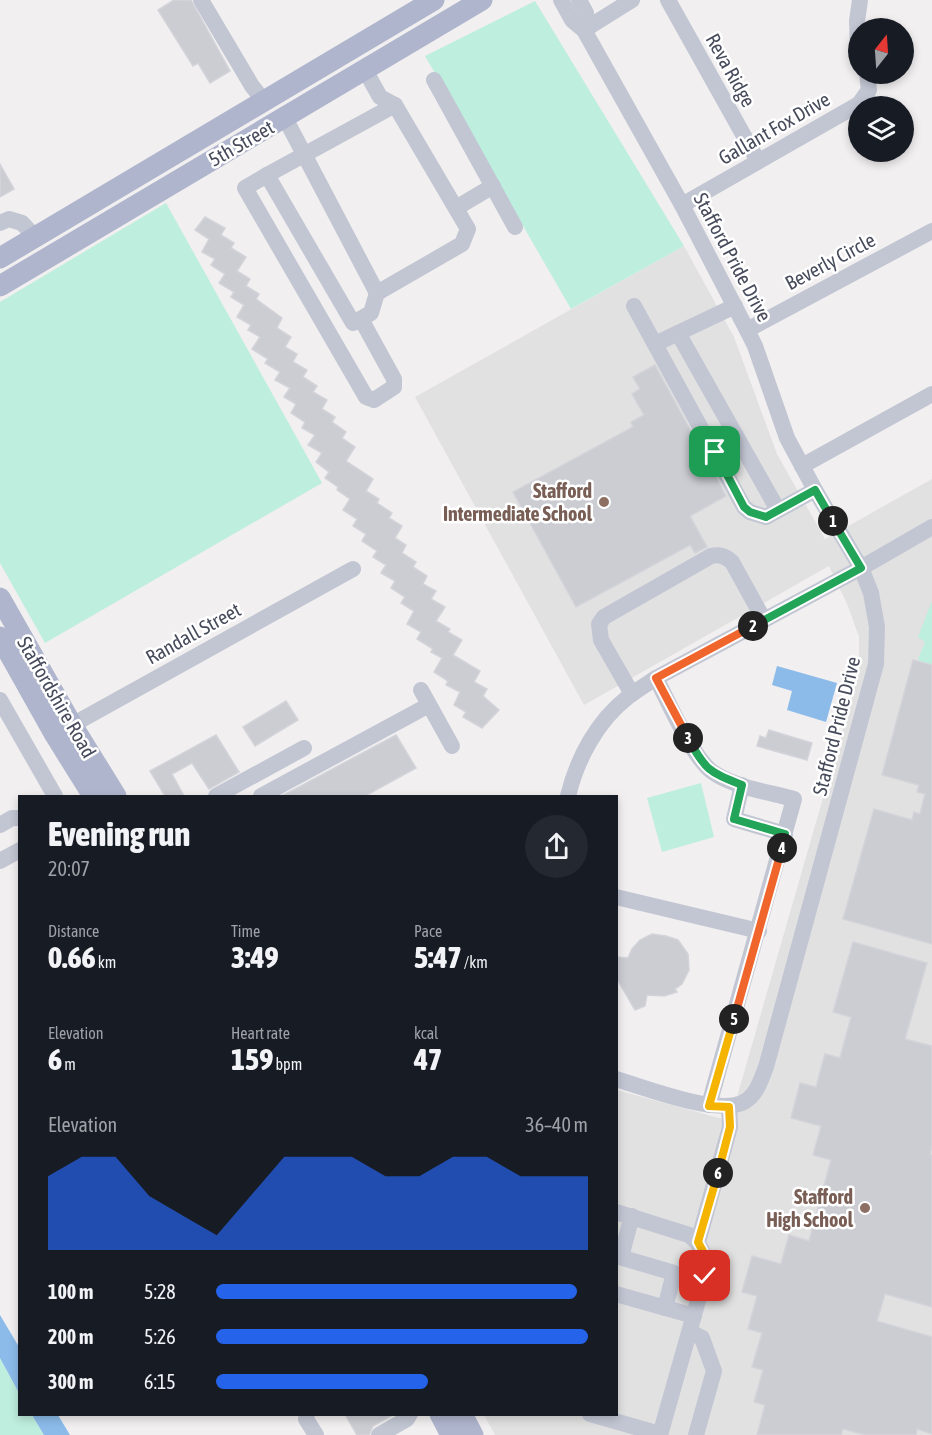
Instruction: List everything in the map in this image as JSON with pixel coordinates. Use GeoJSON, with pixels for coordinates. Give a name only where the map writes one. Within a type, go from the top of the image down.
{"type":"FeatureCollection","features":[{"type":"Feature","properties":{"kind":"main road","name":"5th Street"},"geometry":{"type":"LineString","coordinates":[[0,258],[434,0]]}},
{"type":"Feature","properties":{"kind":"main road","name":"5th Street"},"geometry":{"type":"LineString","coordinates":[[0,286],[482,0]]}},
{"type":"Feature","properties":{"kind":"main road"},"geometry":{"type":"LineString","coordinates":[[351,49],[365,70]]}},
{"type":"Feature","properties":{"kind":"main road"},"geometry":{"type":"LineString","coordinates":[[264,101],[285,118]]}},
{"type":"Feature","properties":{"kind":"main road"},"geometry":{"type":"LineString","coordinates":[[147,171],[159,191]]}},
{"type":"Feature","properties":{"kind":"main road"},"geometry":{"type":"LineString","coordinates":[[35,237],[48,257]]}},
{"type":"Feature","properties":{"kind":"main road","name":"Staffordshire Road"},"geometry":{"type":"LineString","coordinates":[[0,598],[93,795]]}},
{"type":"Feature","properties":{"kind":"main road","name":"Staffordshire Road"},"geometry":{"type":"LineString","coordinates":[[0,637],[63,730],[114,795]]}},
{"type":"Feature","properties":{"kind":"main road"},"geometry":{"type":"LineString","coordinates":[[441,1416],[451,1435]]}},
{"type":"Feature","properties":{"kind":"main road"},"geometry":{"type":"LineString","coordinates":[[463,1416],[473,1435]]}},
{"type":"Feature","properties":{"kind":"street"},"geometry":{"type":"LineString","coordinates":[[201,0],[252,86],[264,101]]}},
{"type":"Feature","properties":{"kind":"street","name":"Stafford Pride Drive"},"geometry":{"type":"LineString","coordinates":[[561,0],[572,20],[584,30],[735,306],[755,346],[787,438],[861,568],[871,593],[877,627],[876,664],[766,1067],[757,1089],[746,1101],[729,1107]]}},
{"type":"Feature","properties":{"kind":"street","name":"Stafford Pride Drive"},"geometry":{"type":"LineString","coordinates":[[579,0],[586,13],[584,30]]}},
{"type":"Feature","properties":{"kind":"street"},"geometry":{"type":"LineString","coordinates":[[584,30],[632,0]]}},
{"type":"Feature","properties":{"kind":"street","name":"Reva Ridge"},"geometry":{"type":"LineString","coordinates":[[668,0],[758,161]]}},
{"type":"Feature","properties":{"kind":"street"},"geometry":{"type":"LineString","coordinates":[[857,18],[860,0]]}},
{"type":"Feature","properties":{"kind":"street"},"geometry":{"type":"LineString","coordinates":[[365,70],[380,97],[395,105],[468,228],[462,244],[376,293]]}},
{"type":"Feature","properties":{"kind":"street"},"geometry":{"type":"LineString","coordinates":[[434,80],[515,227]]}},
{"type":"Feature","properties":{"kind":"street","name":"Gallant Fox Drive"},"geometry":{"type":"LineString","coordinates":[[681,205],[859,104],[869,90],[868,84]]}},
{"type":"Feature","properties":{"kind":"street"},"geometry":{"type":"LineString","coordinates":[[361,319],[394,379],[394,387],[374,400],[366,398],[245,188],[395,105]]}},
{"type":"Feature","properties":{"kind":"street"},"geometry":{"type":"LineString","coordinates":[[267,175],[353,324],[371,313],[376,293],[285,118]]}},
{"type":"Feature","properties":{"kind":"street"},"geometry":{"type":"LineString","coordinates":[[456,208],[493,186]]}},
{"type":"Feature","properties":{"kind":"street"},"geometry":{"type":"LineString","coordinates":[[0,223],[9,219],[22,223],[35,237]]}},
{"type":"Feature","properties":{"kind":"street","name":"Beverly Circle"},"geometry":{"type":"LineString","coordinates":[[747,330],[932,231]]}},
{"type":"Feature","properties":{"kind":"street"},"geometry":{"type":"LineString","coordinates":[[634,306],[744,507],[750,512],[766,517],[815,490]]}},
{"type":"Feature","properties":{"kind":"street"},"geometry":{"type":"LineString","coordinates":[[655,344],[735,306]]}},
{"type":"Feature","properties":{"kind":"street"},"geometry":{"type":"LineString","coordinates":[[678,333],[778,510]]}},
{"type":"Feature","properties":{"kind":"street"},"geometry":{"type":"LineString","coordinates":[[802,466],[932,394]]}},
{"type":"Feature","properties":{"kind":"street"},"geometry":{"type":"LineString","coordinates":[[568,795],[573,775],[583,753],[606,719],[632,694],[656,678],[861,568],[932,527]]}},
{"type":"Feature","properties":{"kind":"street"},"geometry":{"type":"LineString","coordinates":[[632,694],[601,640],[599,624],[604,617],[711,556],[726,557],[732,562],[764,620]]}},
{"type":"Feature","properties":{"kind":"street","name":"Randall Street"},"geometry":{"type":"LineString","coordinates":[[63,730],[353,569]]}},
{"type":"Feature","properties":{"kind":"street"},"geometry":{"type":"LineString","coordinates":[[656,678],[697,754],[715,774],[742,785],[794,799],[709,1106]]}},
{"type":"Feature","properties":{"kind":"street"},"geometry":{"type":"LineString","coordinates":[[263,795],[425,697],[452,746]]}},
{"type":"Feature","properties":{"kind":"street"},"geometry":{"type":"LineString","coordinates":[[0,700],[54,795]]}},
{"type":"Feature","properties":{"kind":"street"},"geometry":{"type":"LineString","coordinates":[[218,795],[304,748]]}},
{"type":"Feature","properties":{"kind":"street"},"geometry":{"type":"LineString","coordinates":[[742,785],[734,819],[785,834]]}},
{"type":"Feature","properties":{"kind":"street"},"geometry":{"type":"LineString","coordinates":[[0,825],[12,818],[18,818]]}},
{"type":"Feature","properties":{"kind":"street"},"geometry":{"type":"LineString","coordinates":[[0,861],[18,851]]}},
{"type":"Feature","properties":{"kind":"street"},"geometry":{"type":"LineString","coordinates":[[618,897],[759,931]]}},
{"type":"Feature","properties":{"kind":"street"},"geometry":{"type":"LineString","coordinates":[[618,1080],[709,1106],[729,1107],[730,1127],[698,1242]]}},
{"type":"Feature","properties":{"kind":"street"},"geometry":{"type":"LineString","coordinates":[[597,1416],[660,1435],[705,1276],[706,1257],[698,1242],[689,1234],[624,1214],[619,1257],[674,1273],[665,1308]]}},
{"type":"Feature","properties":{"kind":"street"},"geometry":{"type":"LineString","coordinates":[[618,1294],[665,1308],[692,1324],[702,1338],[714,1371],[696,1435]]}},
{"type":"Feature","properties":{"kind":"street"},"geometry":{"type":"LineString","coordinates":[[307,1416],[306,1419],[316,1435]]}},
{"type":"Feature","properties":{"kind":"street"},"geometry":{"type":"LineString","coordinates":[[379,1435],[409,1416]]}},
{"type":"Feature","properties":{"kind":"shaded area"},"geometry":{"type":"Polygon","coordinates":[[[684,246],[734,337],[777,454],[825,539],[932,479],[932,1435],[495,1435],[485,1416],[618,1416],[618,1090],[730,1121],[859,673],[859,637],[848,606],[829,566],[584,705],[415,397],[684,246]]]}},
{"type":"Feature","properties":{"kind":"green space"},"geometry":{"type":"Polygon","coordinates":[[[535,1],[684,246],[571,309],[425,56],[535,1]]]}},
{"type":"Feature","properties":{"kind":"green space"},"geometry":{"type":"Polygon","coordinates":[[[166,203],[322,483],[45,643],[0,563],[0,302],[166,203]]]}},
{"type":"Feature","properties":{"kind":"green space"},"geometry":{"type":"Polygon","coordinates":[[[932,601],[932,665],[918,659],[925,642],[918,637],[932,601]]]}},
{"type":"Feature","properties":{"kind":"green space"},"geometry":{"type":"Polygon","coordinates":[[[701,783],[714,837],[662,852],[647,798],[701,783]]]}},
{"type":"Feature","properties":{"kind":"green space"},"geometry":{"type":"Polygon","coordinates":[[[0,1358],[18,1391],[18,1416],[33,1416],[44,1435],[0,1435],[0,1358]]]}},
{"type":"Feature","properties":{"kind":"water"},"geometry":{"type":"Polygon","coordinates":[[[777,666],[837,683],[826,722],[787,710],[792,691],[772,685],[777,666]]]}},
{"type":"Feature","properties":{"kind":"water"},"geometry":{"type":"Polygon","coordinates":[[[0,1315],[18,1345],[18,1391],[0,1358],[0,1315]]]}},
{"type":"Feature","properties":{"kind":"water"},"geometry":{"type":"Polygon","coordinates":[[[33,1416],[59,1416],[70,1435],[44,1435],[33,1416]]]}},
{"type":"Feature","properties":{"kind":"building"},"geometry":{"type":"Polygon","coordinates":[[[174,0],[191,0],[230,71],[210,83],[198,63],[193,66],[158,10],[174,0]]]}},
{"type":"Feature","properties":{"kind":"building"},"geometry":{"type":"Polygon","coordinates":[[[0,164],[14,189],[0,197],[0,164]]]}},
{"type":"Feature","properties":{"kind":"building"},"geometry":{"type":"Polygon","coordinates":[[[205,217],[225,228],[221,235],[234,243],[231,248],[246,257],[237,271],[250,279],[246,286],[259,294],[256,299],[282,318],[277,328],[291,337],[285,347],[297,354],[293,362],[307,370],[303,377],[317,386],[313,392],[327,400],[322,409],[335,417],[332,422],[346,432],[342,438],[355,447],[346,461],[373,479],[366,491],[379,499],[377,503],[392,513],[389,518],[402,526],[395,538],[406,545],[402,553],[416,562],[413,567],[427,576],[423,584],[436,591],[431,599],[445,607],[436,621],[450,629],[448,632],[462,640],[453,655],[480,671],[474,682],[487,689],[483,696],[499,710],[482,728],[463,717],[466,712],[454,705],[460,692],[446,685],[448,681],[434,672],[442,658],[431,652],[433,649],[417,639],[421,632],[407,624],[414,611],[401,603],[405,597],[391,588],[395,581],[381,573],[386,565],[373,557],[377,551],[362,541],[366,534],[353,526],[357,519],[343,510],[350,499],[325,478],[329,472],[316,462],[322,453],[308,445],[315,435],[302,428],[305,422],[291,413],[296,404],[284,397],[290,388],[275,380],[280,372],[265,363],[268,359],[252,349],[260,337],[248,330],[251,325],[237,317],[244,305],[231,297],[234,292],[219,283],[225,274],[211,265],[215,259],[202,252],[209,239],[195,230],[205,217]]]}},
{"type":"Feature","properties":{"kind":"building"},"geometry":{"type":"Polygon","coordinates":[[[655,365],[726,496],[690,516],[707,547],[695,553],[690,545],[576,607],[513,492],[633,427],[631,422],[644,415],[632,394],[640,389],[633,377],[655,365]]]}},
{"type":"Feature","properties":{"kind":"building"},"geometry":{"type":"Polygon","coordinates":[[[913,660],[932,665],[932,944],[843,919],[874,809],[912,820],[914,812],[920,814],[925,794],[917,792],[919,785],[882,775],[913,660]]]}},
{"type":"Feature","properties":{"kind":"building"},"geometry":{"type":"Polygon","coordinates":[[[286,701],[298,720],[255,746],[243,727],[286,701]]]}},
{"type":"Feature","properties":{"kind":"building"},"geometry":{"type":"Polygon","coordinates":[[[769,730],[812,743],[807,760],[757,746],[760,736],[766,738],[769,730]]]}},
{"type":"Feature","properties":{"kind":"building"},"geometry":{"type":"Polygon","coordinates":[[[216,735],[239,772],[209,789],[192,763],[172,774],[183,795],[164,795],[150,771],[216,735]]]}},
{"type":"Feature","properties":{"kind":"building"},"geometry":{"type":"Polygon","coordinates":[[[396,735],[416,768],[367,795],[284,795],[396,735]]]}},
{"type":"Feature","properties":{"kind":"building"},"geometry":{"type":"Polygon","coordinates":[[[652,934],[678,940],[688,954],[689,970],[682,984],[675,989],[677,992],[664,996],[647,995],[645,1006],[635,1010],[618,980],[618,957],[628,958],[640,940],[652,934]]]}},
{"type":"Feature","properties":{"kind":"building"},"geometry":{"type":"Polygon","coordinates":[[[853,942],[927,963],[905,1039],[932,1046],[932,1146],[930,1155],[932,1155],[932,1307],[885,1294],[877,1321],[932,1337],[932,1434],[917,1429],[916,1435],[865,1435],[843,1429],[841,1435],[757,1435],[765,1405],[754,1402],[763,1370],[752,1367],[762,1333],[748,1329],[757,1296],[742,1292],[752,1256],[781,1264],[789,1235],[809,1241],[831,1160],[813,1155],[821,1126],[791,1118],[800,1083],[816,1087],[825,1054],[840,1058],[851,1017],[833,1012],[853,942]]]}},
{"type":"Feature","properties":{"kind":"building"},"geometry":{"type":"Polygon","coordinates":[[[773,1214],[788,1218],[785,1227],[770,1223],[773,1214]]]}},
{"type":"Feature","properties":{"kind":"building"},"geometry":{"type":"Polygon","coordinates":[[[346,1416],[390,1416],[373,1426],[369,1435],[357,1435],[346,1416]]]}},
{"type":"Feature","properties":{"kind":"place","name":"Stafford Intermediate School"},"geometry":{"type":"Point","coordinates":[604,502]}},
{"type":"Feature","properties":{"kind":"place","name":"Stafford High School"},"geometry":{"type":"Point","coordinates":[865,1208]}},
{"type":"Feature","properties":{"kind":"route"},"geometry":{"type":"LineString","coordinates":[[705,1276],[706,1257],[698,1242],[730,1127],[729,1107],[709,1106],[785,834],[734,819],[742,785],[715,774],[706,766],[697,754],[656,678],[861,568],[815,490],[766,517],[750,512],[744,507],[715,452]]}}]}
